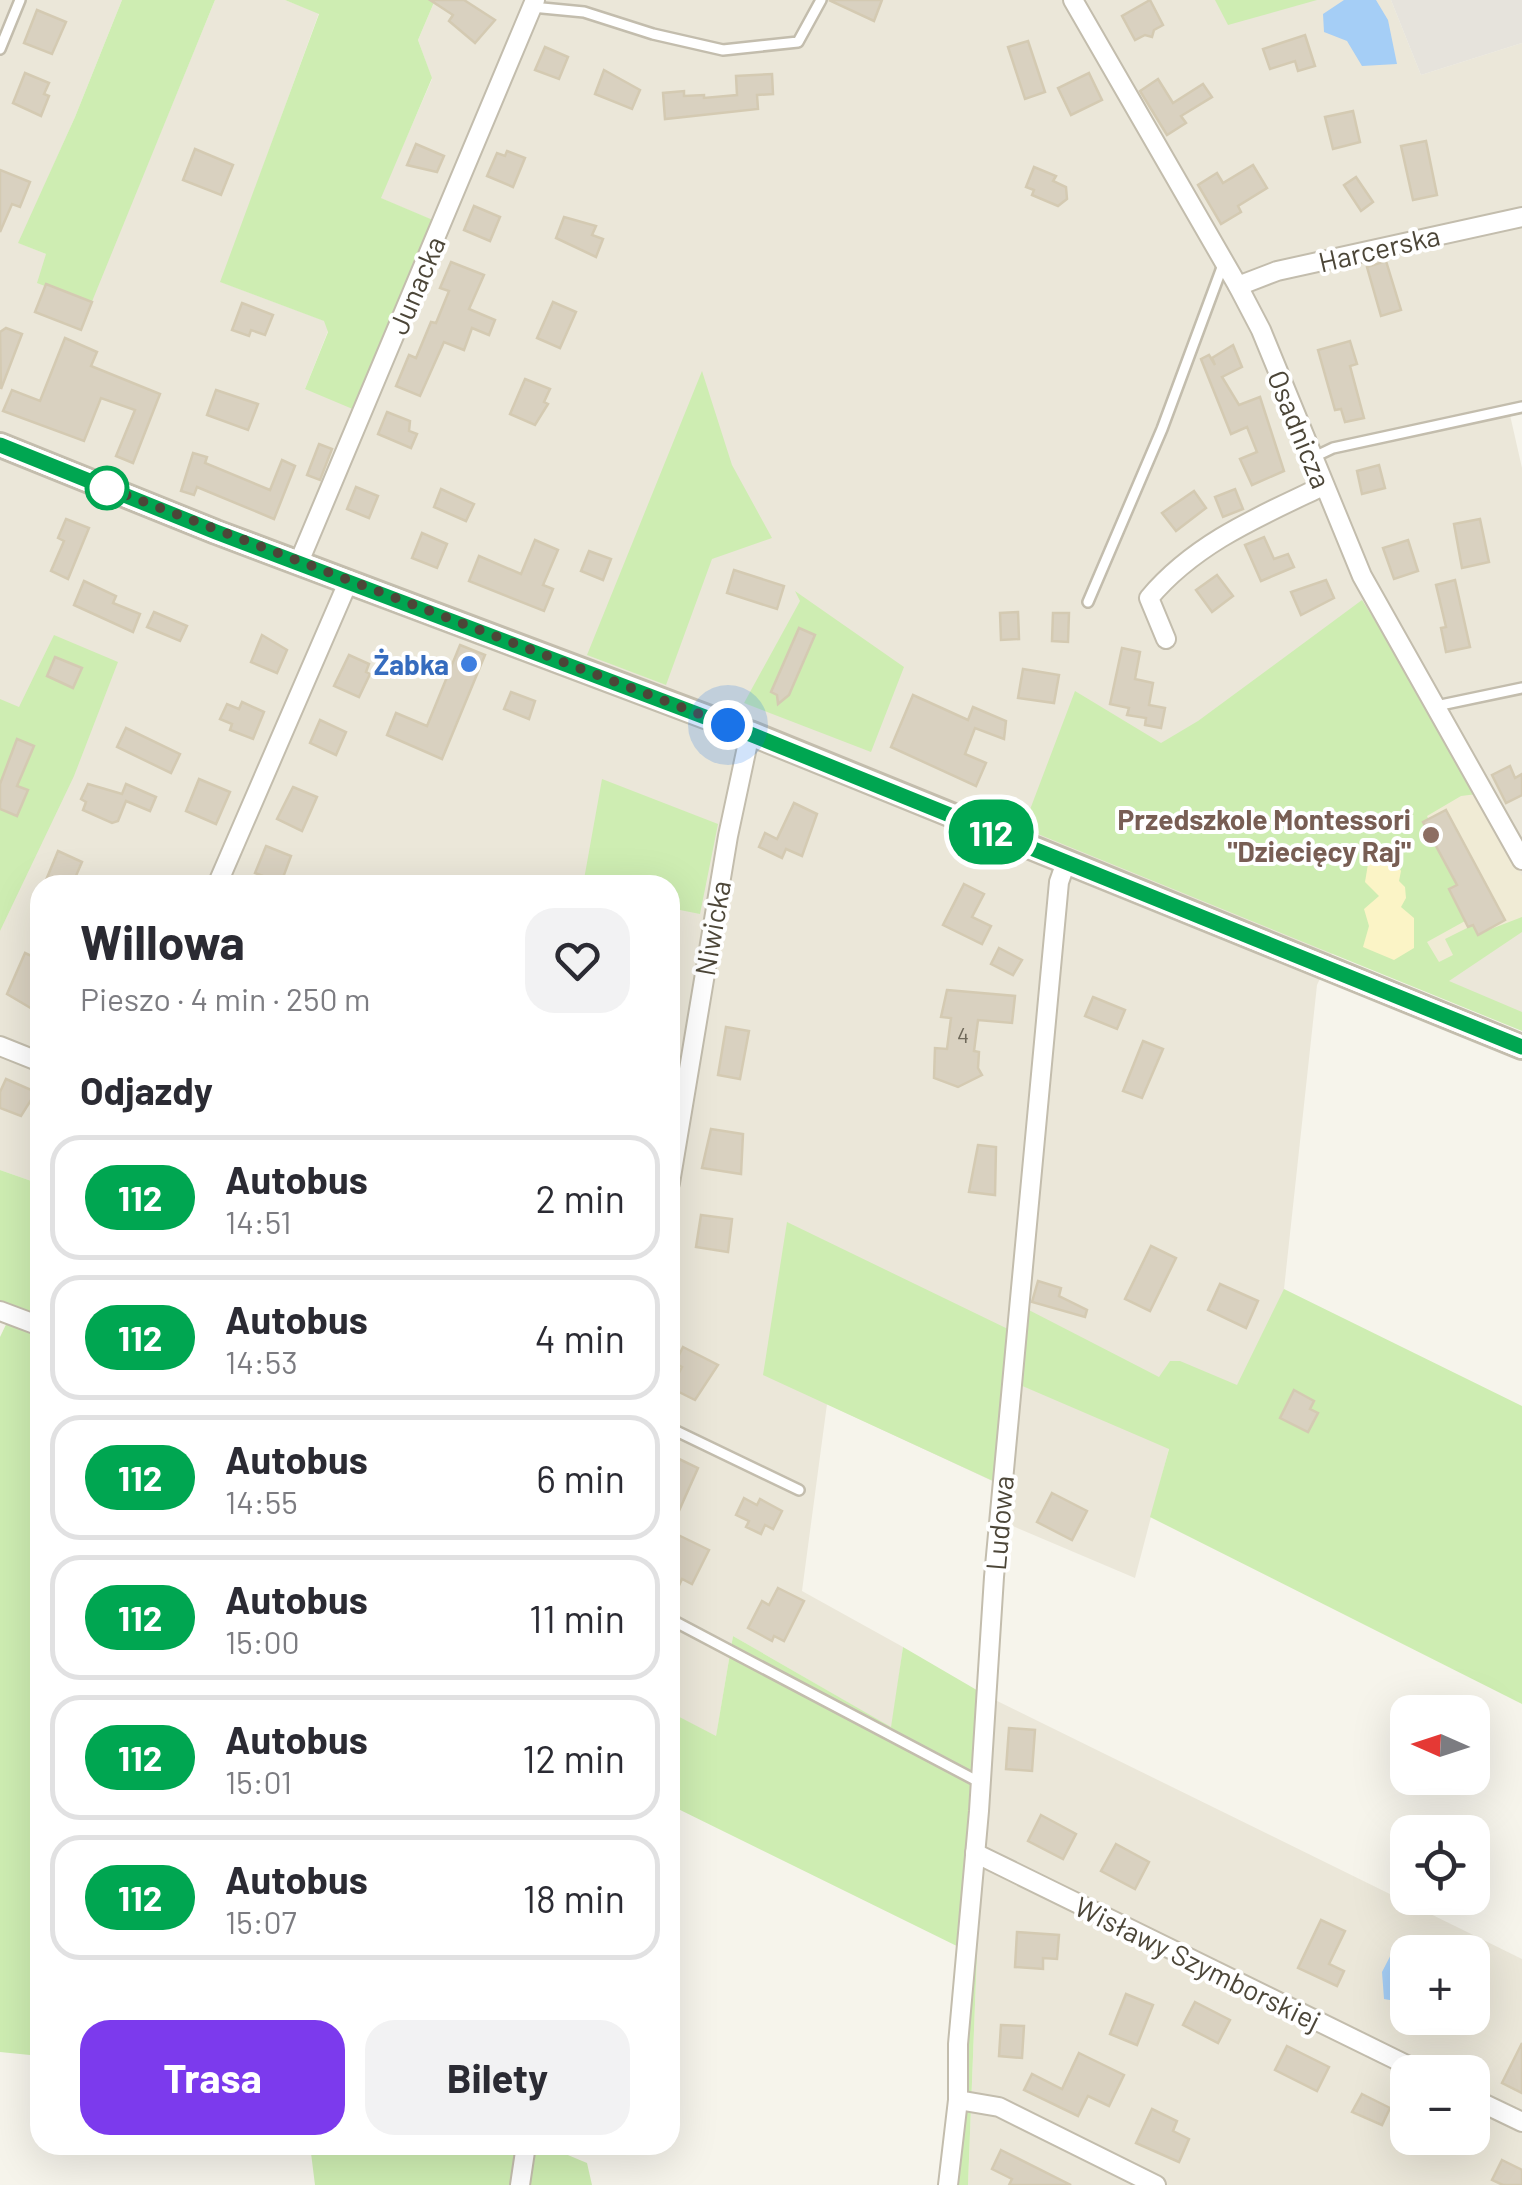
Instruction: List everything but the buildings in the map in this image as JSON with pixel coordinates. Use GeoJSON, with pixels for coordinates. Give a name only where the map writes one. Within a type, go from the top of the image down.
{"type":"FeatureCollection","features":[{"type":"Feature","properties":{"kind":"street","name":"Osadnicza"},"geometry":{"type":"LineString","coordinates":[[1073,0],[1261,330],[1362,576],[1522,860]]}},
{"type":"Feature","properties":{"kind":"street","name":"Junacka"},"geometry":{"type":"LineString","coordinates":[[300,562],[533,3]]}},
{"type":"Feature","properties":{"kind":"street","name":"Harcerska"},"geometry":{"type":"LineString","coordinates":[[1238,286],[1277,271],[1522,217]]}},
{"type":"Feature","properties":{"kind":"street"},"geometry":{"type":"LineString","coordinates":[[0,444],[750,734],[1522,1046]]}},
{"type":"Feature","properties":{"kind":"street"},"geometry":{"type":"LineString","coordinates":[[1166,639],[1149,598],[1173,569],[1238,526],[1323,486]]}},
{"type":"Feature","properties":{"kind":"street"},"geometry":{"type":"LineString","coordinates":[[221,875],[350,580]]}},
{"type":"Feature","properties":{"kind":"street","name":"Niwicka"},"geometry":{"type":"LineString","coordinates":[[680,1123],[728,836],[750,734]]}},
{"type":"Feature","properties":{"kind":"street","name":"Ludowa"},"geometry":{"type":"LineString","coordinates":[[948,2185],[958,2100],[958,2044],[1025,1220],[1059,882],[1066,862]]}},
{"type":"Feature","properties":{"kind":"street"},"geometry":{"type":"LineString","coordinates":[[0,1046],[30,1058]]}},
{"type":"Feature","properties":{"kind":"street"},"geometry":{"type":"LineString","coordinates":[[0,1311],[30,1322]]}},
{"type":"Feature","properties":{"kind":"street","name":"Wisławy Szymborskiej"},"geometry":{"type":"LineString","coordinates":[[976,1853],[1390,2057]]}},
{"type":"Feature","properties":{"kind":"street"},"geometry":{"type":"LineString","coordinates":[[958,2100],[999,2106],[1156,2185]]}},
{"type":"Feature","properties":{"kind":"street"},"geometry":{"type":"LineString","coordinates":[[1490,2107],[1522,2122]]}},
{"type":"Feature","properties":{"kind":"street"},"geometry":{"type":"LineString","coordinates":[[520,2185],[524,2155]]}},
{"type":"Feature","properties":{"kind":"lane"},"geometry":{"type":"LineString","coordinates":[[0,49],[20,0]]}},
{"type":"Feature","properties":{"kind":"lane","name":"Junacka"},"geometry":{"type":"LineString","coordinates":[[533,3],[584,12],[653,34],[723,50],[798,42],[821,0]]}},
{"type":"Feature","properties":{"kind":"lane"},"geometry":{"type":"LineString","coordinates":[[1088,602],[1162,430],[1224,262]]}},
{"type":"Feature","properties":{"kind":"lane"},"geometry":{"type":"LineString","coordinates":[[1312,458],[1333,448],[1522,407]]}},
{"type":"Feature","properties":{"kind":"lane"},"geometry":{"type":"LineString","coordinates":[[1436,706],[1522,688]]}},
{"type":"Feature","properties":{"kind":"lane"},"geometry":{"type":"LineString","coordinates":[[680,1433],[799,1490]]}},
{"type":"Feature","properties":{"kind":"lane"},"geometry":{"type":"LineString","coordinates":[[680,1624],[981,1783]]}},
{"type":"Feature","properties":{"kind":"shaded area"},"geometry":{"type":"Polygon","coordinates":[[[0,0],[122,0],[19,243],[46,254],[90,304],[215,0],[285,0],[319,13],[221,282],[325,321],[328,331],[305,389],[439,223],[380,198],[432,79],[418,40],[435,0],[1391,0],[1421,75],[1522,43],[1522,412],[1510,415],[1522,468],[1522,1030],[1334,949],[1317,985],[1284,1289],[1283,1348],[1372,1394],[1183,1395],[1135,1578],[1001,1521],[1003,1486],[827,1404],[802,1591],[903,1647],[892,1728],[733,1636],[716,1737],[680,1717],[680,875],[30,875],[30,1180],[0,1170],[0,0]]]}},
{"type":"Feature","properties":{"kind":"shaded area"},"geometry":{"type":"Polygon","coordinates":[[[1391,0],[1522,0],[1522,43],[1421,75],[1391,0]]]}},
{"type":"Feature","properties":{"kind":"shaded area","name":"Przedszkole Montessori \"Dziecięcy Raj\""},"geometry":{"type":"Polygon","coordinates":[[[1422,695],[1522,876],[1522,932],[1448,981],[1321,931],[1422,695]]]}},
{"type":"Feature","properties":{"kind":"shaded area"},"geometry":{"type":"Polygon","coordinates":[[[987,1696],[1390,1894],[1390,1915],[1432,1915],[1473,1935],[1390,1935],[1390,2035],[1490,2035],[1490,1943],[1522,1959],[1522,2185],[968,2185],[987,1696]]]}},
{"type":"Feature","properties":{"kind":"green space"},"geometry":{"type":"Polygon","coordinates":[[[122,0],[215,0],[91,304],[37,283],[46,254],[18,243],[122,0]]]}},
{"type":"Feature","properties":{"kind":"green space"},"geometry":{"type":"Polygon","coordinates":[[[285,0],[435,0],[418,40],[432,78],[381,198],[440,223],[355,410],[305,389],[328,332],[324,321],[220,282],[319,14],[285,0]]]}},
{"type":"Feature","properties":{"kind":"green space"},"geometry":{"type":"Polygon","coordinates":[[[1215,0],[1317,0],[1228,25],[1215,0]]]}},
{"type":"Feature","properties":{"kind":"green space"},"geometry":{"type":"Polygon","coordinates":[[[702,371],[732,465],[772,538],[712,559],[666,685],[587,655],[702,371]]]}},
{"type":"Feature","properties":{"kind":"green space"},"geometry":{"type":"Polygon","coordinates":[[[795,591],[904,667],[871,752],[744,703],[800,601],[795,591]]]}},
{"type":"Feature","properties":{"kind":"green space"},"geometry":{"type":"Polygon","coordinates":[[[1362,600],[1422,695],[1477,794],[1461,796],[1427,816],[1457,885],[1449,889],[1465,921],[1427,942],[1439,962],[1453,955],[1445,939],[1473,925],[1478,934],[1522,917],[1522,932],[1449,981],[1522,1012],[1522,1031],[1023,828],[1075,691],[1161,743],[1198,721],[1362,600]]]}},
{"type":"Feature","properties":{"kind":"green space"},"geometry":{"type":"Polygon","coordinates":[[[54,635],[118,662],[74,776],[0,931],[0,699],[19,707],[54,635]]]}},
{"type":"Feature","properties":{"kind":"green space"},"geometry":{"type":"Polygon","coordinates":[[[602,779],[718,824],[700,914],[680,910],[680,875],[585,875],[602,779]]]}},
{"type":"Feature","properties":{"kind":"green space"},"geometry":{"type":"Polygon","coordinates":[[[0,1170],[30,1180],[30,2055],[0,2052],[0,1337],[13,1310],[0,1303],[0,1170]]]}},
{"type":"Feature","properties":{"kind":"green space"},"geometry":{"type":"Polygon","coordinates":[[[787,1222],[1010,1330],[1023,1307],[1159,1377],[1170,1361],[1180,1361],[1237,1385],[1284,1289],[1522,1406],[1522,1704],[1150,1517],[1169,1449],[1013,1382],[1004,1486],[763,1375],[787,1222]]]}},
{"type":"Feature","properties":{"kind":"green space"},"geometry":{"type":"Polygon","coordinates":[[[733,1636],[891,1727],[903,1647],[987,1696],[968,2185],[951,2185],[969,1952],[680,1810],[680,1717],[716,1736],[733,1636]]]}},
{"type":"Feature","properties":{"kind":"green space"},"geometry":{"type":"Polygon","coordinates":[[[311,2155],[568,2155],[587,2163],[592,2185],[315,2185],[311,2155]]]}},
{"type":"Feature","properties":{"kind":"sand"},"geometry":{"type":"Polygon","coordinates":[[[1391,850],[1401,871],[1399,881],[1405,887],[1406,898],[1401,907],[1414,918],[1414,948],[1394,960],[1363,947],[1369,926],[1364,909],[1379,896],[1365,882],[1369,858],[1391,850]]]}},
{"type":"Feature","properties":{"kind":"water"},"geometry":{"type":"Polygon","coordinates":[[[1344,0],[1376,0],[1388,20],[1397,64],[1362,66],[1347,41],[1324,32],[1323,14],[1344,0]]]}},
{"type":"Feature","properties":{"kind":"water"},"geometry":{"type":"Polygon","coordinates":[[[1390,1956],[1390,2000],[1384,1999],[1382,1972],[1390,1956]]]}},
{"type":"Feature","properties":{"kind":"bus line","name":"112"},"geometry":{"type":"LineString","coordinates":[[0,445],[216,532],[750,734],[1522,1047]]}},
{"type":"Feature","properties":{"kind":"place","name":"Żabka"},"geometry":{"type":"Point","coordinates":[469,664]}},
{"type":"Feature","properties":{"kind":"place","name":"Przedszkole Montessori \"Dziecięcy Raj\""},"geometry":{"type":"Point","coordinates":[1431,835]}},
{"type":"Feature","properties":{"kind":"route"},"geometry":{"type":"LineString","coordinates":[[107,488],[100,485],[728,725]]}}]}
